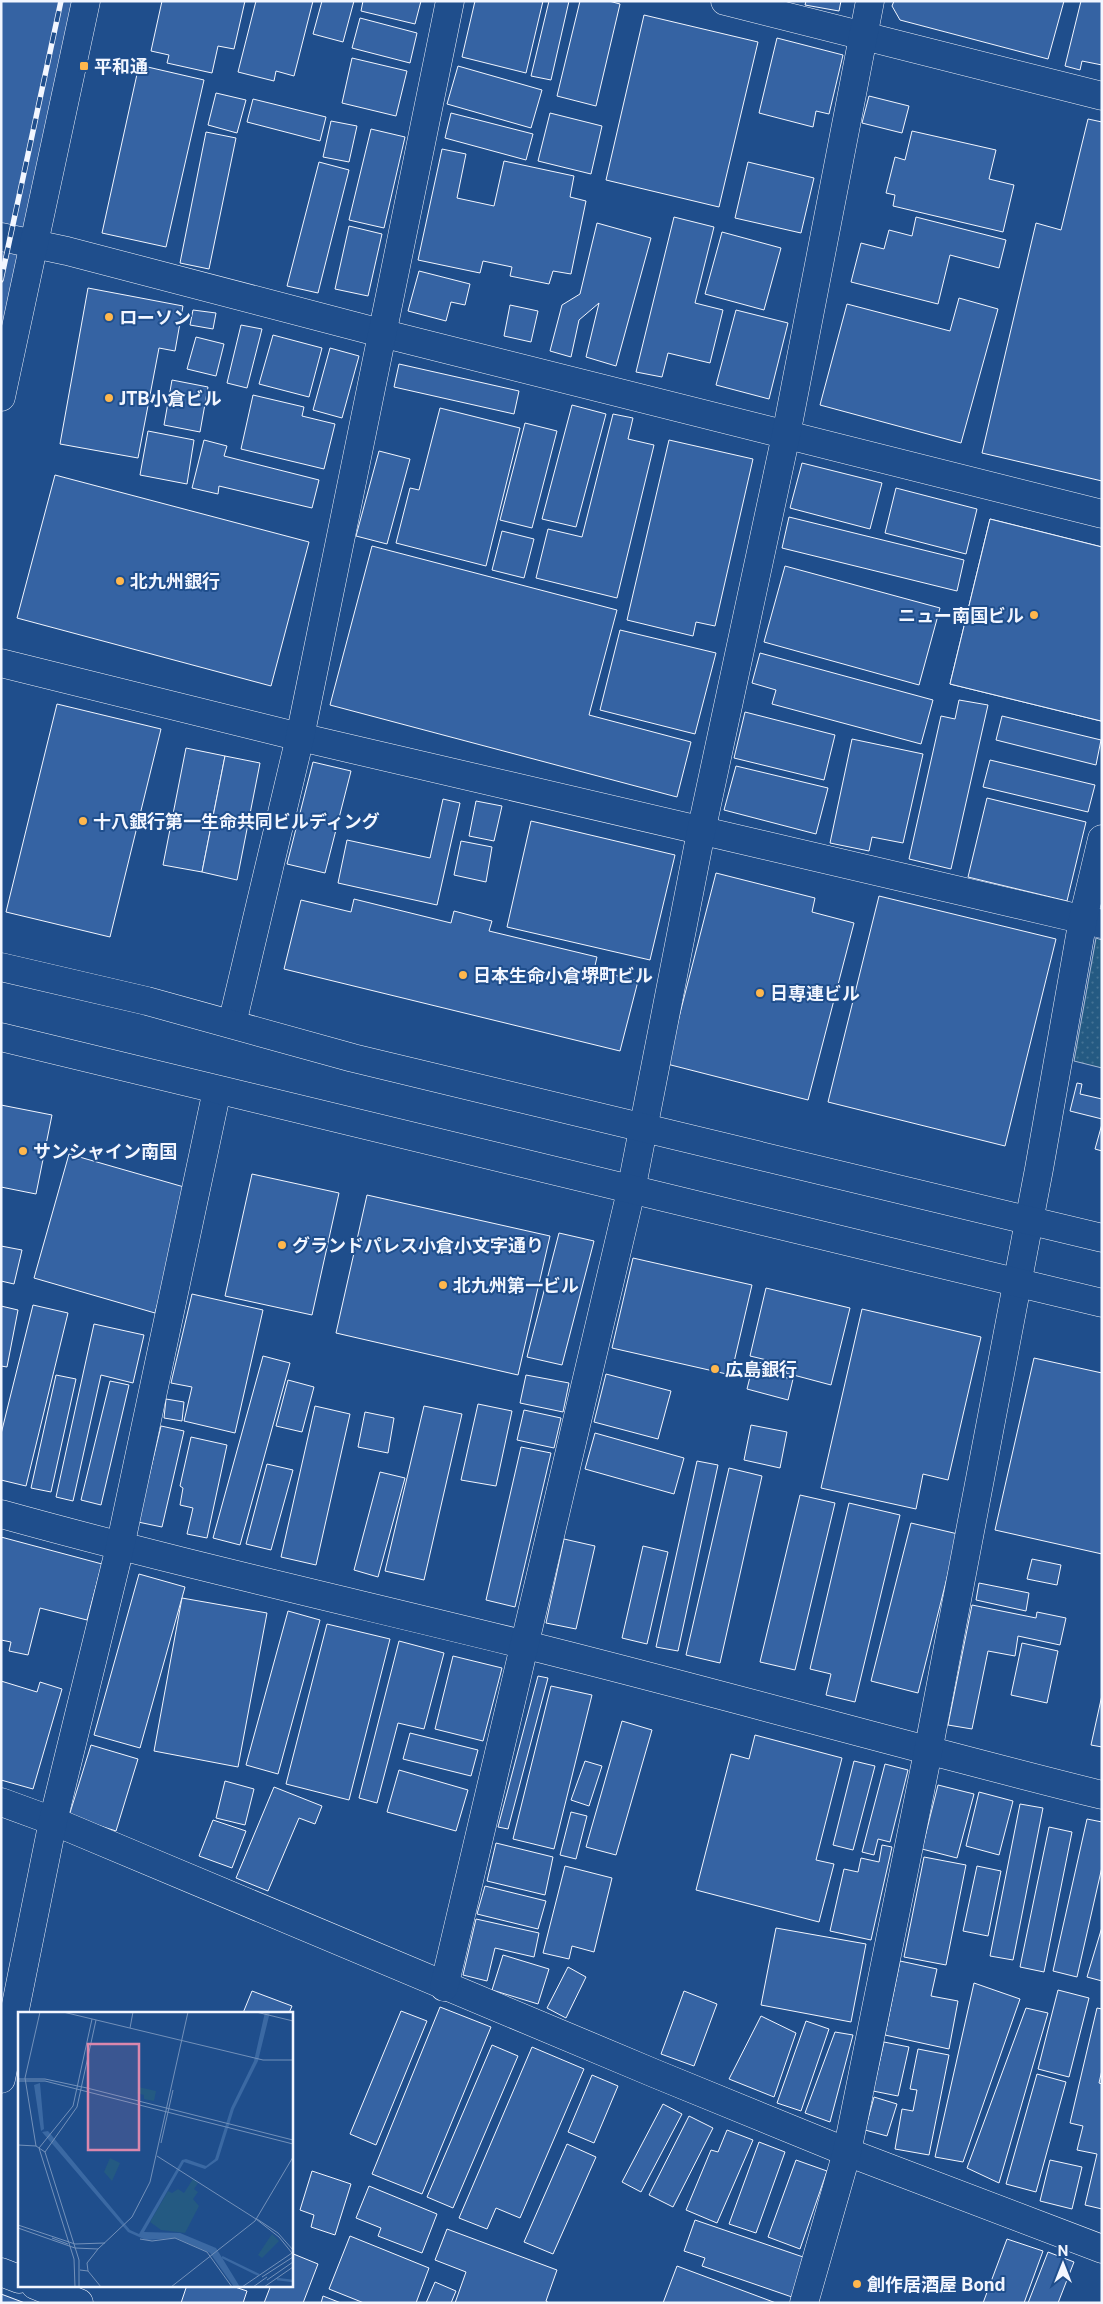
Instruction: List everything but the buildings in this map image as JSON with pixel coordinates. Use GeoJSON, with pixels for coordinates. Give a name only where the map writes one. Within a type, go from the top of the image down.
{"type":"FeatureCollection","features":[{"type":"Feature","properties":{"kind":"street"},"geometry":{"type":"LineString","coordinates":[[1,397],[86,1]]}},
{"type":"Feature","properties":{"kind":"street"},"geometry":{"type":"LineString","coordinates":[[232,1024],[300,737],[450,1]]}},
{"type":"Feature","properties":{"kind":"street"},"geometry":{"type":"LineString","coordinates":[[725,1],[1102,96]]}},
{"type":"Feature","properties":{"kind":"street"},"geometry":{"type":"LineString","coordinates":[[444,1986],[631,1191],[701,832],[786,435],[870,1]]}},
{"type":"Feature","properties":{"kind":"street"},"geometry":{"type":"LineString","coordinates":[[1,237],[35,244],[1102,514]]}},
{"type":"Feature","properties":{"kind":"street"},"geometry":{"type":"LineString","coordinates":[[1,662],[300,737],[1093,922]]}},
{"type":"Feature","properties":{"kind":"street"},"geometry":{"type":"LineString","coordinates":[[804,2303],[847,2152],[928,1752],[1028,1219],[1093,922],[1102,839]]}},
{"type":"Feature","properties":{"kind":"street"},"geometry":{"type":"LineString","coordinates":[[1,967],[146,1000],[353,1058],[1102,1238]]}},
{"type":"Feature","properties":{"kind":"street"},"geometry":{"type":"LineString","coordinates":[[1,1037],[631,1191],[1102,1303]]}},
{"type":"Feature","properties":{"kind":"street"},"geometry":{"type":"LineString","coordinates":[[1,2079],[53,1821],[120,1547],[217,1090]]}},
{"type":"Feature","properties":{"kind":"street"},"geometry":{"type":"LineString","coordinates":[[1,1514],[120,1547],[525,1645],[928,1752],[1102,1795]]}},
{"type":"Feature","properties":{"kind":"street"},"geometry":{"type":"LineString","coordinates":[[1,1802],[53,1821],[444,1986],[847,2152],[1102,2250]]}},
{"type":"Feature","properties":{"kind":"street"},"geometry":{"type":"LineString","coordinates":[[1,2272],[18,2279]]}},
{"type":"Feature","properties":{"kind":"street"},"geometry":{"type":"LineString","coordinates":[[37,2286],[79,2303]]}},
{"type":"Feature","properties":{"kind":"shaded area"},"geometry":{"type":"Polygon","coordinates":[[[1096,938],[1102,940],[1102,1068],[1074,1061],[1096,938]]]}},
{"type":"Feature","properties":{"kind":"railway"},"geometry":{"type":"LineString","coordinates":[[1,280],[61,1]]}},
{"type":"Feature","properties":{"kind":"place","name":"平和通"},"geometry":{"type":"Point","coordinates":[84,66]}},
{"type":"Feature","properties":{"kind":"place","name":"ローソン"},"geometry":{"type":"Point","coordinates":[109,317]}},
{"type":"Feature","properties":{"kind":"place","name":"JTB小倉ビル"},"geometry":{"type":"Point","coordinates":[109,398]}},
{"type":"Feature","properties":{"kind":"place","name":"北九州銀行"},"geometry":{"type":"Point","coordinates":[120,581]}},
{"type":"Feature","properties":{"kind":"place","name":"ニュー南国ビル"},"geometry":{"type":"Point","coordinates":[1034,615]}},
{"type":"Feature","properties":{"kind":"place","name":"十八銀行第一生命共同ビルディング"},"geometry":{"type":"Point","coordinates":[83,821]}},
{"type":"Feature","properties":{"kind":"place","name":"日本生命小倉堺町ビル"},"geometry":{"type":"Point","coordinates":[463,975]}},
{"type":"Feature","properties":{"kind":"place","name":"日専連ビル"},"geometry":{"type":"Point","coordinates":[760,993]}},
{"type":"Feature","properties":{"kind":"place","name":"サンシャイン南国"},"geometry":{"type":"Point","coordinates":[23,1151]}},
{"type":"Feature","properties":{"kind":"place","name":"グランドパレス小倉小文字通り"},"geometry":{"type":"Point","coordinates":[282,1245]}},
{"type":"Feature","properties":{"kind":"place","name":"北九州第一ビル"},"geometry":{"type":"Point","coordinates":[443,1285]}},
{"type":"Feature","properties":{"kind":"place","name":"広島銀行"},"geometry":{"type":"Point","coordinates":[715,1369]}},
{"type":"Feature","properties":{"kind":"place","name":"創作居酒屋 Bond"},"geometry":{"type":"Point","coordinates":[857,2284]}}]}
